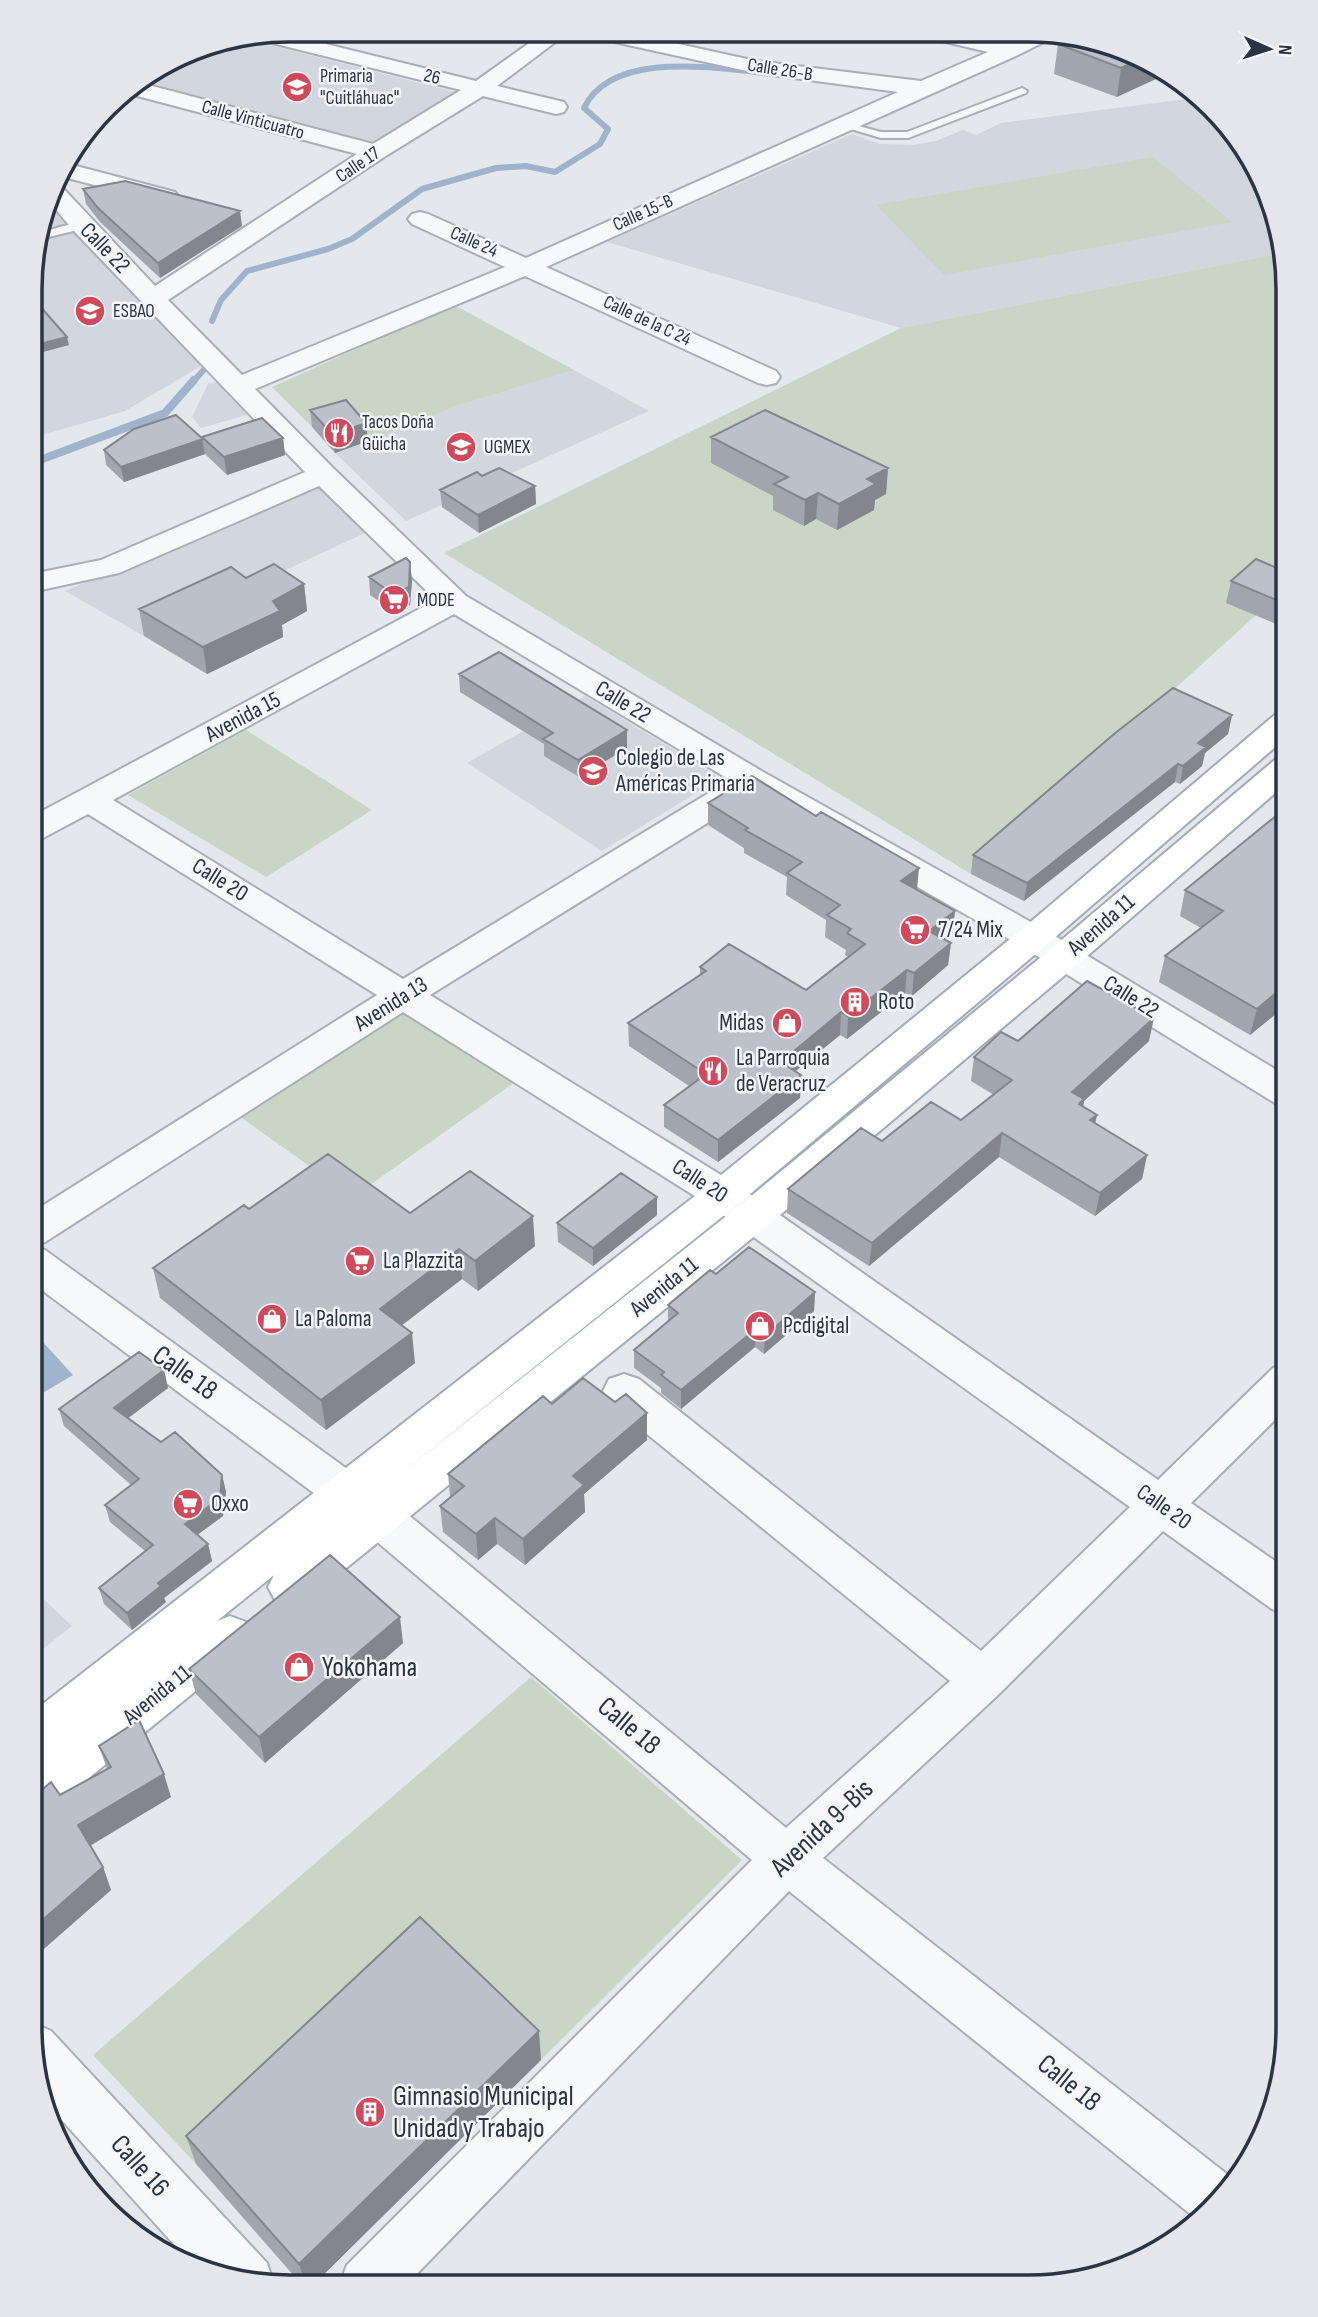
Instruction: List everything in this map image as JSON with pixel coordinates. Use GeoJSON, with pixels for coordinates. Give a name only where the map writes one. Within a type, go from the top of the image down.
{"type":"FeatureCollection","features":[{"type":"Feature","properties":{"kind":"main road","name":"Avenida 11"},"geometry":{"type":"LineString","coordinates":[[42,1733],[362,1504],[738,1205],[1212,808],[1276,734]]}},
{"type":"Feature","properties":{"kind":"main road","name":"Avenida 11"},"geometry":{"type":"LineString","coordinates":[[1212,808],[1276,772]]}},
{"type":"Feature","properties":{"kind":"main road","name":"Avenida 11"},"geometry":{"type":"LineString","coordinates":[[42,1786],[362,1504]]}},
{"type":"Feature","properties":{"kind":"street"},"geometry":{"type":"LineString","coordinates":[[973,42],[1010,50]]}},
{"type":"Feature","properties":{"kind":"street","name":"Calle 15-B"},"geometry":{"type":"LineString","coordinates":[[239,386],[528,266],[1027,42]]}},
{"type":"Feature","properties":{"kind":"street","name":"26"},"geometry":{"type":"LineString","coordinates":[[295,43],[556,107]]}},
{"type":"Feature","properties":{"kind":"street","name":"Calle 17"},"geometry":{"type":"LineString","coordinates":[[154,298],[271,224],[376,152],[478,89],[545,43]]}},
{"type":"Feature","properties":{"kind":"street","name":"Calle 26-B"},"geometry":{"type":"LineString","coordinates":[[644,43],[756,67],[924,88]]}},
{"type":"Feature","properties":{"kind":"street","name":"Calle Vinticuatro"},"geometry":{"type":"LineString","coordinates":[[143,90],[376,152]]}},
{"type":"Feature","properties":{"kind":"street"},"geometry":{"type":"LineString","coordinates":[[71,172],[192,203]]}},
{"type":"Feature","properties":{"kind":"street","name":"Calle 22"},"geometry":{"type":"LineString","coordinates":[[59,198],[323,474],[455,602],[753,780],[1049,947],[1276,1086]]}},
{"type":"Feature","properties":{"kind":"street"},"geometry":{"type":"LineString","coordinates":[[244,217],[271,224]]}},
{"type":"Feature","properties":{"kind":"street","name":"Calle 24"},"geometry":{"type":"LineString","coordinates":[[420,219],[528,266]]}},
{"type":"Feature","properties":{"kind":"street","name":"Calle de la C 24"},"geometry":{"type":"LineString","coordinates":[[528,266],[767,377]]}},
{"type":"Feature","properties":{"kind":"street"},"geometry":{"type":"LineString","coordinates":[[42,581],[109,567],[323,474]]}},
{"type":"Feature","properties":{"kind":"street","name":"Avenida 15"},"geometry":{"type":"LineString","coordinates":[[42,825],[455,602]]}},
{"type":"Feature","properties":{"kind":"street","name":"Avenida 13"},"geometry":{"type":"LineString","coordinates":[[42,1225],[405,994],[753,780]]}},
{"type":"Feature","properties":{"kind":"street","name":"Calle 20"},"geometry":{"type":"LineString","coordinates":[[90,800],[405,994],[738,1205],[1275,1586]]}},
{"type":"Feature","properties":{"kind":"street","name":"Calle 18"},"geometry":{"type":"LineString","coordinates":[[42,1269],[362,1504],[787,1859],[1210,2196]]}},
{"type":"Feature","properties":{"kind":"street"},"geometry":{"type":"LineString","coordinates":[[624,1391],[983,1681]]}},
{"type":"Feature","properties":{"kind":"street","name":"Avenida 9-Bis"},"geometry":{"type":"LineString","coordinates":[[377,2275],[787,1859],[983,1681],[1275,1393]]}},
{"type":"Feature","properties":{"kind":"street","name":"Calle 16"},"geometry":{"type":"LineString","coordinates":[[44,2061],[234,2269]]}},
{"type":"Feature","properties":{"kind":"lane"},"geometry":{"type":"LineString","coordinates":[[840,124],[881,135],[908,135],[1022,91]]}},
{"type":"Feature","properties":{"kind":"lane"},"geometry":{"type":"LineString","coordinates":[[48,234],[82,225]]}},
{"type":"Feature","properties":{"kind":"shaded area","name":"Primaria \"Cuitláhuac\""},"geometry":{"type":"Polygon","coordinates":[[[263,44],[456,92],[375,144],[151,85],[180,67],[209,55],[263,44]]]}},
{"type":"Feature","properties":{"kind":"shaded area"},"geometry":{"type":"Polygon","coordinates":[[[1187,99],[1215,126],[1243,165],[1263,209],[1274,255],[901,328],[607,242],[852,134],[880,144],[913,145],[936,141],[963,130],[976,135],[1001,123],[1187,99]]]}},
{"type":"Feature","properties":{"kind":"shaded area","name":"ESBAO"},"geometry":{"type":"Polygon","coordinates":[[[55,209],[201,366],[125,411],[42,435],[42,289],[44,257],[55,209]]]}},
{"type":"Feature","properties":{"kind":"shaded area","name":"UGMEX"},"geometry":{"type":"Polygon","coordinates":[[[574,370],[649,411],[406,521],[335,453],[462,404],[574,370]]]}},
{"type":"Feature","properties":{"kind":"shaded area"},"geometry":{"type":"Polygon","coordinates":[[[220,381],[250,414],[201,428],[192,417],[208,384],[220,381]]]}},
{"type":"Feature","properties":{"kind":"shaded area"},"geometry":{"type":"Polygon","coordinates":[[[318,485],[367,532],[144,636],[65,591],[318,485]]]}},
{"type":"Feature","properties":{"kind":"shaded area","name":"Colegio de Las Américas Primaria"},"geometry":{"type":"Polygon","coordinates":[[[585,696],[720,778],[602,851],[467,763],[585,696]]]}},
{"type":"Feature","properties":{"kind":"shaded area"},"geometry":{"type":"Polygon","coordinates":[[[42,1597],[72,1626],[42,1650],[42,1597]]]}},
{"type":"Feature","properties":{"kind":"green space"},"geometry":{"type":"Polygon","coordinates":[[[1153,157],[1232,222],[944,275],[876,205],[1153,157]]]}},
{"type":"Feature","properties":{"kind":"green space"},"geometry":{"type":"Polygon","coordinates":[[[1274,255],[1276,289],[1276,588],[1227,602],[1256,615],[971,874],[444,553],[901,328],[1274,255]]]}},
{"type":"Feature","properties":{"kind":"green space"},"geometry":{"type":"Polygon","coordinates":[[[454,305],[574,370],[462,404],[368,441],[348,418],[312,427],[272,387],[454,305]]]}},
{"type":"Feature","properties":{"kind":"green space"},"geometry":{"type":"Polygon","coordinates":[[[246,730],[372,810],[266,877],[128,795],[246,730]]]}},
{"type":"Feature","properties":{"kind":"green space"},"geometry":{"type":"Polygon","coordinates":[[[406,1012],[515,1082],[353,1197],[239,1116],[406,1012]]]}},
{"type":"Feature","properties":{"kind":"green space"},"geometry":{"type":"Polygon","coordinates":[[[531,1677],[742,1860],[541,2060],[425,1948],[196,2164],[93,2055],[531,1677]]]}},
{"type":"Feature","properties":{"kind":"water"},"geometry":{"type":"Polygon","coordinates":[[[42,1341],[73,1375],[42,1393],[42,1341]]]}},
{"type":"Feature","properties":{"kind":"building"},"geometry":{"type":"Polygon","coordinates":[[[1058,44],[1093,50],[1130,64],[1121,68],[1058,44]]]}},
{"type":"Feature","properties":{"kind":"building"},"geometry":{"type":"Polygon","coordinates":[[[125,181],[240,211],[158,263],[98,208],[83,189],[125,181]]]}},
{"type":"Feature","properties":{"kind":"building"},"geometry":{"type":"Polygon","coordinates":[[[42,308],[67,337],[42,343],[42,308]]]}},
{"type":"Feature","properties":{"kind":"building"},"geometry":{"type":"Polygon","coordinates":[[[346,400],[366,423],[333,435],[310,410],[346,400]]]}},
{"type":"Feature","properties":{"kind":"building"},"geometry":{"type":"Polygon","coordinates":[[[765,410],[888,468],[867,479],[876,484],[839,504],[818,493],[805,500],[774,484],[788,477],[711,437],[765,410]]]}},
{"type":"Feature","properties":{"kind":"building"},"geometry":{"type":"Polygon","coordinates":[[[176,415],[203,439],[121,467],[104,450],[134,429],[176,415]]]}},
{"type":"Feature","properties":{"kind":"building"},"geometry":{"type":"Polygon","coordinates":[[[262,418],[283,438],[224,457],[202,437],[262,418]]]}},
{"type":"Feature","properties":{"kind":"building"},"geometry":{"type":"Polygon","coordinates":[[[499,468],[535,486],[478,515],[440,490],[477,472],[482,476],[499,468]]]}},
{"type":"Feature","properties":{"kind":"building"},"geometry":{"type":"Polygon","coordinates":[[[406,558],[410,562],[409,587],[394,595],[369,577],[406,558]]]}},
{"type":"Feature","properties":{"kind":"building"},"geometry":{"type":"Polygon","coordinates":[[[1256,559],[1276,568],[1276,600],[1231,581],[1256,559]]]}},
{"type":"Feature","properties":{"kind":"building"},"geometry":{"type":"Polygon","coordinates":[[[274,564],[304,584],[273,601],[280,611],[203,647],[139,609],[231,567],[246,578],[274,564]]]}},
{"type":"Feature","properties":{"kind":"building"},"geometry":{"type":"Polygon","coordinates":[[[499,652],[627,730],[578,760],[543,739],[553,733],[459,674],[499,652]]]}},
{"type":"Feature","properties":{"kind":"building"},"geometry":{"type":"Polygon","coordinates":[[[1173,688],[1232,715],[1198,743],[1206,747],[1183,766],[1178,764],[1027,883],[973,855],[1114,734],[1173,688]]]}},
{"type":"Feature","properties":{"kind":"building"},"geometry":{"type":"Polygon","coordinates":[[[752,776],[816,816],[821,812],[919,868],[901,881],[955,911],[929,931],[951,943],[914,973],[907,970],[848,1016],[841,1012],[781,1062],[801,1075],[718,1140],[664,1105],[706,1074],[628,1023],[706,971],[700,967],[729,944],[806,990],[865,944],[847,933],[851,929],[827,915],[840,905],[787,873],[802,862],[745,830],[748,828],[708,803],[752,776]]]}},
{"type":"Feature","properties":{"kind":"building"},"geometry":{"type":"Polygon","coordinates":[[[1276,816],[1276,993],[1257,1009],[1165,956],[1223,911],[1185,890],[1276,816]]]}},
{"type":"Feature","properties":{"kind":"building"},"geometry":{"type":"Polygon","coordinates":[[[1087,981],[1154,1018],[1072,1092],[1084,1099],[1079,1104],[1097,1115],[1090,1120],[1147,1155],[1100,1193],[1002,1133],[872,1243],[788,1189],[861,1128],[882,1141],[931,1102],[961,1120],[1012,1080],[974,1057],[1001,1032],[1018,1041],[1087,981]]]}},
{"type":"Feature","properties":{"kind":"building"},"geometry":{"type":"Polygon","coordinates":[[[328,1154],[410,1213],[470,1171],[533,1216],[475,1261],[459,1249],[380,1309],[412,1333],[321,1400],[153,1268],[244,1205],[249,1209],[328,1154]]]}},
{"type":"Feature","properties":{"kind":"building"},"geometry":{"type":"Polygon","coordinates":[[[621,1173],[657,1197],[593,1248],[557,1223],[621,1173]]]}},
{"type":"Feature","properties":{"kind":"building"},"geometry":{"type":"Polygon","coordinates":[[[749,1247],[815,1292],[765,1336],[756,1329],[681,1390],[661,1375],[664,1372],[634,1350],[678,1313],[668,1305],[710,1270],[716,1274],[749,1247]]]}},
{"type":"Feature","properties":{"kind":"building"},"geometry":{"type":"Polygon","coordinates":[[[139,1352],[164,1370],[114,1408],[161,1442],[175,1432],[222,1475],[220,1498],[185,1524],[208,1544],[158,1583],[161,1586],[127,1613],[99,1588],[153,1545],[105,1505],[139,1479],[59,1409],[139,1352]]]}},
{"type":"Feature","properties":{"kind":"building"},"geometry":{"type":"Polygon","coordinates":[[[583,1378],[615,1402],[626,1394],[647,1413],[573,1476],[584,1485],[523,1539],[495,1518],[476,1534],[440,1506],[464,1486],[448,1474],[543,1396],[552,1404],[583,1378]]]}},
{"type":"Feature","properties":{"kind":"building","name":"Yokohama"},"geometry":{"type":"Polygon","coordinates":[[[330,1555],[400,1617],[259,1737],[189,1669],[330,1555]]]}},
{"type":"Feature","properties":{"kind":"building"},"geometry":{"type":"Polygon","coordinates":[[[139,1720],[164,1774],[78,1825],[103,1867],[42,1920],[42,1790],[51,1782],[60,1795],[111,1767],[99,1746],[139,1720]]]}},
{"type":"Feature","properties":{"kind":"building","name":"Gimnasio Municipal Unidad y Trabajo"},"geometry":{"type":"Polygon","coordinates":[[[420,1917],[539,2031],[299,2264],[186,2136],[420,1917]]]}},
{"type":"Feature","properties":{"kind":"waterway"},"geometry":{"type":"LineString","coordinates":[[212,321],[221,300],[247,271],[328,249],[352,239],[422,189],[496,168],[526,166],[555,172],[600,144],[608,129],[584,108],[597,90],[616,78],[662,67],[688,66],[758,72]]}},
{"type":"Feature","properties":{"kind":"waterway"},"geometry":{"type":"LineString","coordinates":[[193,382],[207,366]]}},
{"type":"Feature","properties":{"kind":"waterway"},"geometry":{"type":"LineString","coordinates":[[42,459],[165,413],[194,380]]}},
{"type":"Feature","properties":{"kind":"place","name":"Primaria \"Cuitláhuac\""},"geometry":{"type":"Point","coordinates":[297,87]}},
{"type":"Feature","properties":{"kind":"place","name":"ESBAO"},"geometry":{"type":"Point","coordinates":[90,311]}},
{"type":"Feature","properties":{"kind":"place","name":"Tacos Doña Güicha"},"geometry":{"type":"Point","coordinates":[339,433]}},
{"type":"Feature","properties":{"kind":"place","name":"UGMEX"},"geometry":{"type":"Point","coordinates":[461,447]}},
{"type":"Feature","properties":{"kind":"place","name":"MODE"},"geometry":{"type":"Point","coordinates":[394,600]}},
{"type":"Feature","properties":{"kind":"place","name":"Colegio de Las Américas Primaria"},"geometry":{"type":"Point","coordinates":[593,771]}},
{"type":"Feature","properties":{"kind":"place","name":"7/24 Mix"},"geometry":{"type":"Point","coordinates":[915,930]}},
{"type":"Feature","properties":{"kind":"place","name":"Roto"},"geometry":{"type":"Point","coordinates":[855,1002]}},
{"type":"Feature","properties":{"kind":"place","name":"Midas"},"geometry":{"type":"Point","coordinates":[787,1023]}},
{"type":"Feature","properties":{"kind":"place","name":"La Parroquia de Veracruz"},"geometry":{"type":"Point","coordinates":[713,1071]}},
{"type":"Feature","properties":{"kind":"place","name":"La Plazzita"},"geometry":{"type":"Point","coordinates":[360,1261]}},
{"type":"Feature","properties":{"kind":"place","name":"La Paloma"},"geometry":{"type":"Point","coordinates":[272,1319]}},
{"type":"Feature","properties":{"kind":"place","name":"Pcdigital"},"geometry":{"type":"Point","coordinates":[760,1326]}},
{"type":"Feature","properties":{"kind":"place","name":"Oxxo"},"geometry":{"type":"Point","coordinates":[188,1504]}},
{"type":"Feature","properties":{"kind":"place","name":"Yokohama"},"geometry":{"type":"Point","coordinates":[299,1667]}},
{"type":"Feature","properties":{"kind":"place","name":"Gimnasio Municipal Unidad y Trabajo"},"geometry":{"type":"Point","coordinates":[370,2112]}}]}
